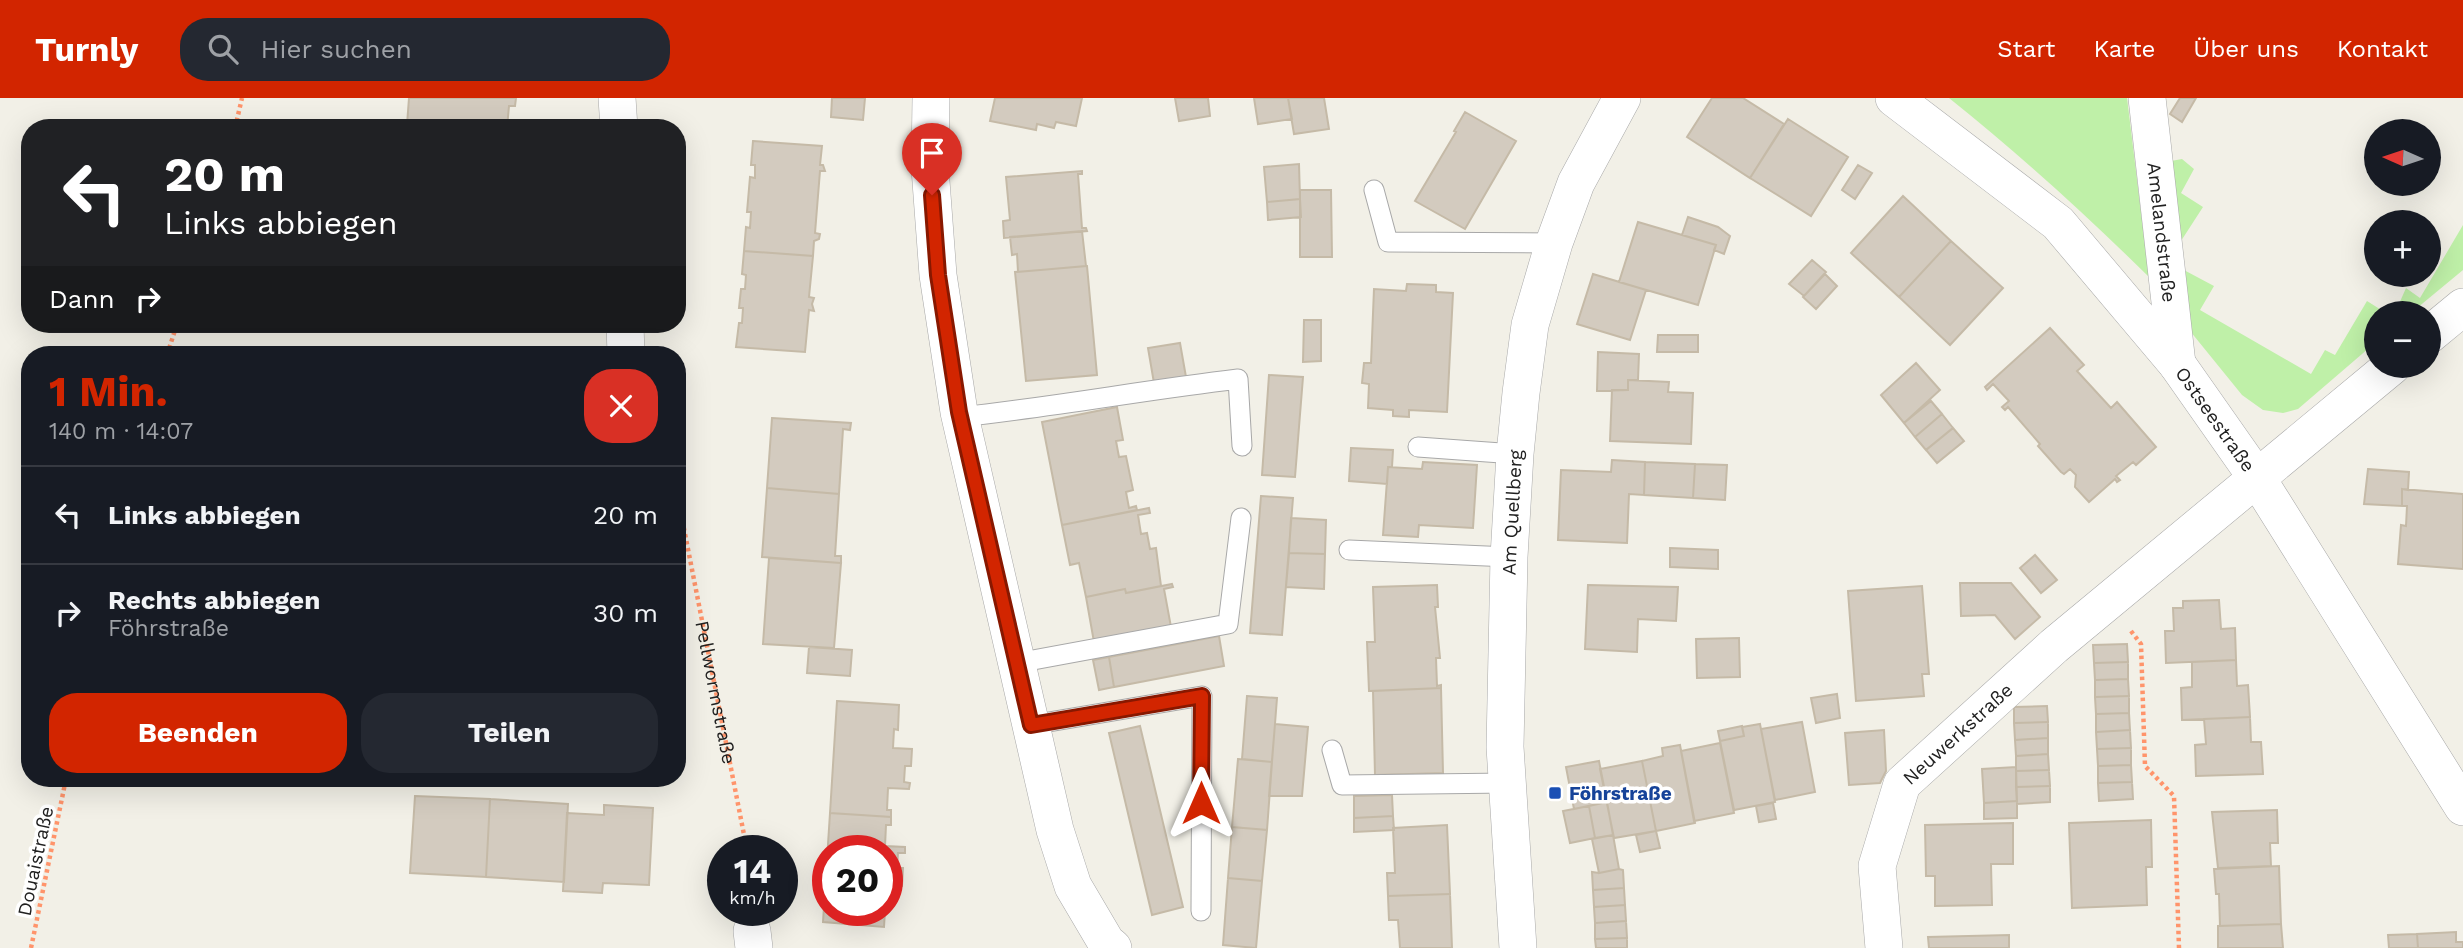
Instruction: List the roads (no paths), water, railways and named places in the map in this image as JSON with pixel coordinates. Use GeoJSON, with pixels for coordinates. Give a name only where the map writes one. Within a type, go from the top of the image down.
{"type":"FeatureCollection","features":[{"type":"Feature","properties":{"kind":"street"},"geometry":{"type":"LineString","coordinates":[[618,98],[618,119]]}},
{"type":"Feature","properties":{"kind":"street"},"geometry":{"type":"LineString","coordinates":[[931,98],[930,168],[938,275],[960,417],[1055,830],[1073,886],[1106,942],[1113,948]]}},
{"type":"Feature","properties":{"kind":"street","name":"Am Quellberg"},"geometry":{"type":"LineString","coordinates":[[1518,948],[1505,747],[1509,557],[1515,454],[1530,325],[1554,243],[1576,183],[1622,98]]}},
{"type":"Feature","properties":{"kind":"street","name":"Ostseestraße"},"geometry":{"type":"LineString","coordinates":[[1894,98],[2058,223],[2177,364],[2257,478],[2463,807]]}},
{"type":"Feature","properties":{"kind":"street","name":"Amelandstraße"},"geometry":{"type":"LineString","coordinates":[[2147,98],[2177,364]]}},
{"type":"Feature","properties":{"kind":"street"},"geometry":{"type":"LineString","coordinates":[[2441,325],[2463,306]]}},
{"type":"Feature","properties":{"kind":"street","name":"Neuwerkstraße"},"geometry":{"type":"LineString","coordinates":[[1884,948],[1877,866],[1902,784],[2054,646],[2378,378]]}},
{"type":"Feature","properties":{"kind":"lane"},"geometry":{"type":"LineString","coordinates":[[1374,190],[1388,242],[1554,243]]}},
{"type":"Feature","properties":{"kind":"lane"},"geometry":{"type":"LineString","coordinates":[[960,417],[1031,410],[1142,390],[1238,379],[1242,446]]}},
{"type":"Feature","properties":{"kind":"lane"},"geometry":{"type":"LineString","coordinates":[[1418,447],[1515,454]]}},
{"type":"Feature","properties":{"kind":"lane"},"geometry":{"type":"LineString","coordinates":[[1017,663],[1228,624],[1241,517]]}},
{"type":"Feature","properties":{"kind":"lane"},"geometry":{"type":"LineString","coordinates":[[1349,550],[1509,557]]}},
{"type":"Feature","properties":{"kind":"lane"},"geometry":{"type":"LineString","coordinates":[[1031,725],[1202,696],[1201,911]]}},
{"type":"Feature","properties":{"kind":"lane"},"geometry":{"type":"LineString","coordinates":[[1332,751],[1342,785],[1508,783]]}},
{"type":"Feature","properties":{"kind":"place","name":"Föhrstraße"},"geometry":{"type":"Point","coordinates":[1555,793]}}]}
